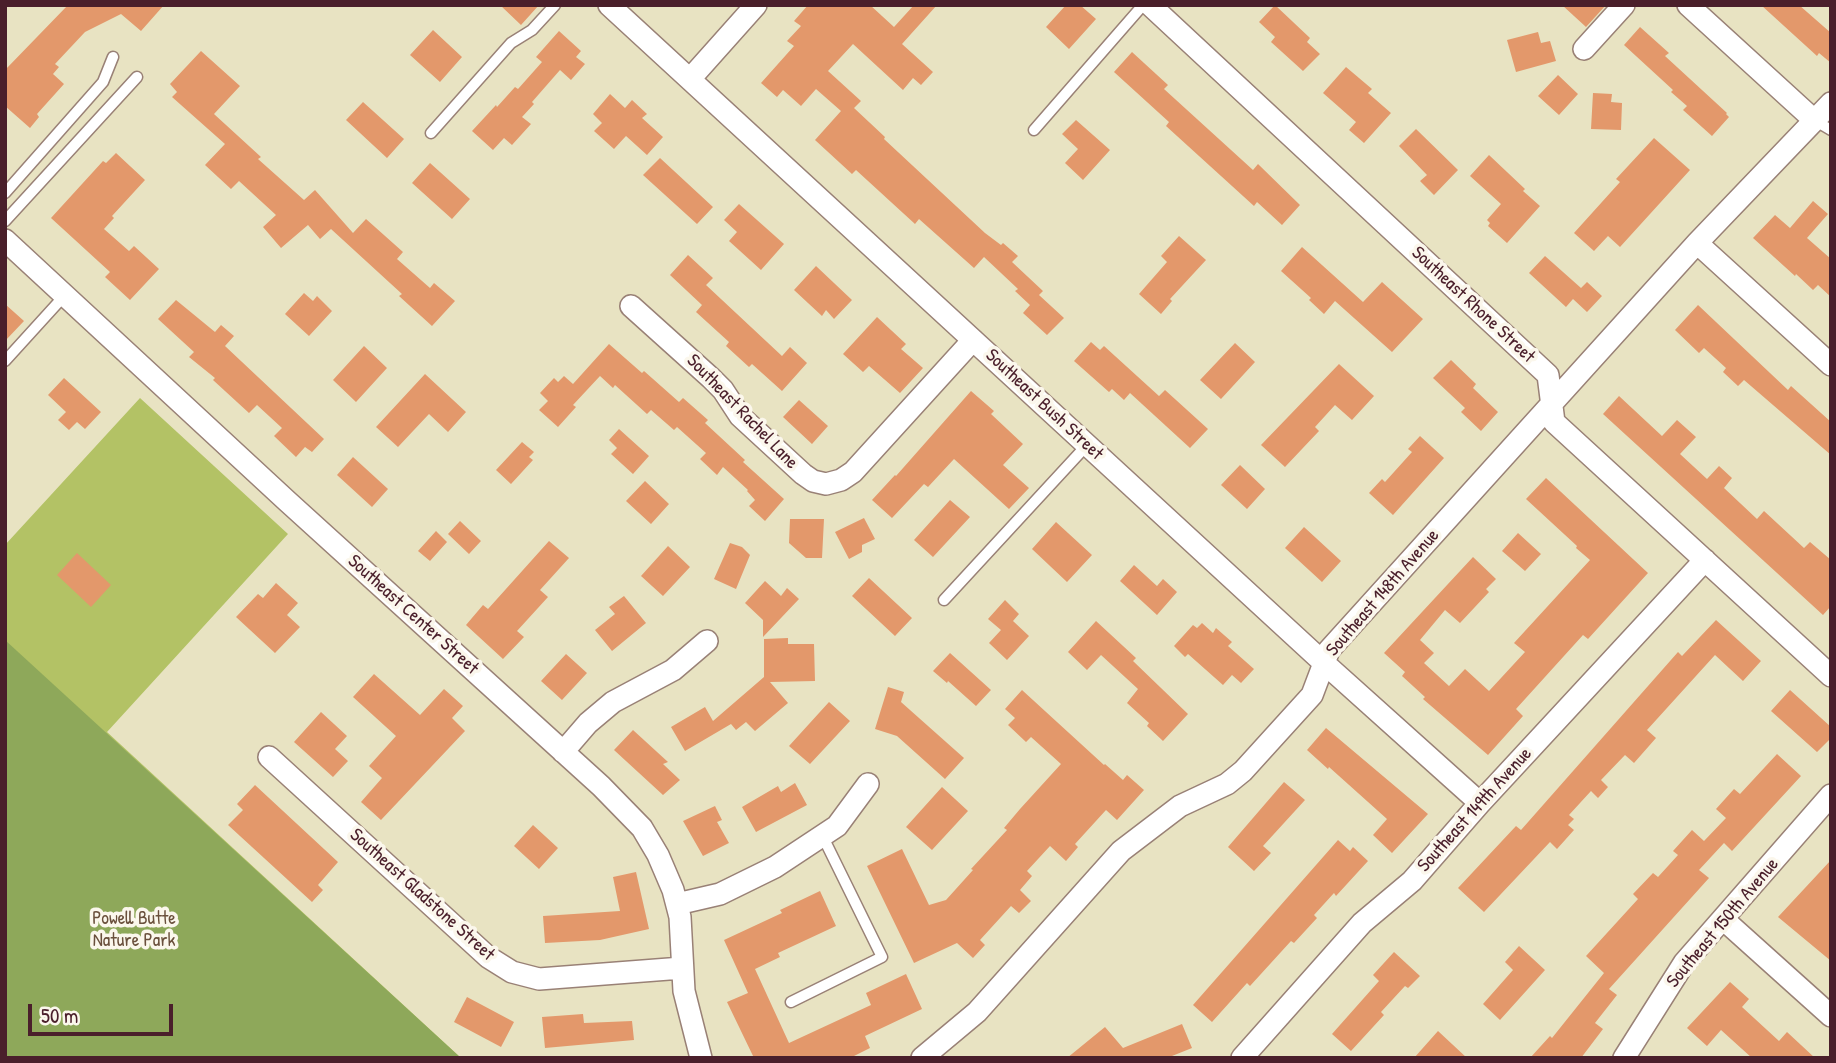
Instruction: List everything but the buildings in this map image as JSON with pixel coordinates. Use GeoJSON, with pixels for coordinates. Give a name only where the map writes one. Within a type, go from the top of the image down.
{"type":"FeatureCollection","features":[{"type":"Feature","properties":{"kind":"street","name":"Southeast Bush Street"},"geometry":{"type":"LineString","coordinates":[[609,5],[1324,663],[1480,803]]}},
{"type":"Feature","properties":{"kind":"street"},"geometry":{"type":"LineString","coordinates":[[690,79],[756,5]]}},
{"type":"Feature","properties":{"kind":"street","name":"Southeast Rhone Street"},"geometry":{"type":"LineString","coordinates":[[1150,5],[1548,375],[1554,422],[1831,676]]}},
{"type":"Feature","properties":{"kind":"street"},"geometry":{"type":"LineString","coordinates":[[1584,50],[1624,5]]}},
{"type":"Feature","properties":{"kind":"street"},"geometry":{"type":"LineString","coordinates":[[1688,5],[1822,125]]}},
{"type":"Feature","properties":{"kind":"street","name":"Southeast 148th Avenue"},"geometry":{"type":"LineString","coordinates":[[922,1058],[976,1012],[1121,851],[1180,806],[1227,784],[1243,771],[1312,695],[1329,650],[1697,243],[1822,125],[1831,103]]}},
{"type":"Feature","properties":{"kind":"street","name":"Southeast Center Street"},"geometry":{"type":"LineString","coordinates":[[5,240],[601,786],[642,828],[667,874],[677,904],[688,1010],[701,1058]]}},
{"type":"Feature","properties":{"kind":"street"},"geometry":{"type":"LineString","coordinates":[[1697,243],[1831,365]]}},
{"type":"Feature","properties":{"kind":"street","name":"Southeast Rachel Lane"},"geometry":{"type":"LineString","coordinates":[[631,306],[723,390],[740,416],[762,438],[803,474],[813,481],[826,484],[841,480],[853,472],[973,340]]}},
{"type":"Feature","properties":{"kind":"street","name":"Southeast 149th Avenue"},"geometry":{"type":"LineString","coordinates":[[1242,1058],[1362,923],[1412,881],[1480,803],[1704,560]]}},
{"type":"Feature","properties":{"kind":"street"},"geometry":{"type":"LineString","coordinates":[[563,752],[588,723],[613,702],[673,670],[707,641]]}},
{"type":"Feature","properties":{"kind":"street","name":"Southeast Gladstone Street"},"geometry":{"type":"LineString","coordinates":[[269,757],[488,957],[512,972],[539,979],[682,968]]}},
{"type":"Feature","properties":{"kind":"street"},"geometry":{"type":"LineString","coordinates":[[677,904],[720,894],[775,866],[837,826],[867,784]]}},
{"type":"Feature","properties":{"kind":"street","name":"Southeast 150th Avenue"},"geometry":{"type":"LineString","coordinates":[[1624,1058],[1684,963],[1831,795]]}},
{"type":"Feature","properties":{"kind":"street"},"geometry":{"type":"LineString","coordinates":[[1723,919],[1831,1016]]}},
{"type":"Feature","properties":{"kind":"lane"},"geometry":{"type":"LineString","coordinates":[[430,133],[511,43],[532,30],[555,5]]}},
{"type":"Feature","properties":{"kind":"lane"},"geometry":{"type":"LineString","coordinates":[[1034,130],[1143,5]]}},
{"type":"Feature","properties":{"kind":"lane"},"geometry":{"type":"LineString","coordinates":[[5,193],[103,82],[113,57]]}},
{"type":"Feature","properties":{"kind":"lane"},"geometry":{"type":"LineString","coordinates":[[5,221],[136,78]]}},
{"type":"Feature","properties":{"kind":"lane"},"geometry":{"type":"LineString","coordinates":[[5,361],[65,295]]}},
{"type":"Feature","properties":{"kind":"lane"},"geometry":{"type":"LineString","coordinates":[[944,600],[1087,445]]}},
{"type":"Feature","properties":{"kind":"lane"},"geometry":{"type":"LineString","coordinates":[[791,1002],[882,957],[822,835]]}},
{"type":"Feature","properties":{"kind":"green space","name":"Powell Butte Nature Park"},"geometry":{"type":"Polygon","coordinates":[[[140,398],[288,534],[107,732],[461,1058],[5,1058],[5,545],[140,398]]]}},
{"type":"Feature","properties":{"kind":"green space","name":"Powell Butte Nature Park"},"geometry":{"type":"Polygon","coordinates":[[[5,640],[461,1058],[5,1058],[5,640]]]}}]}
